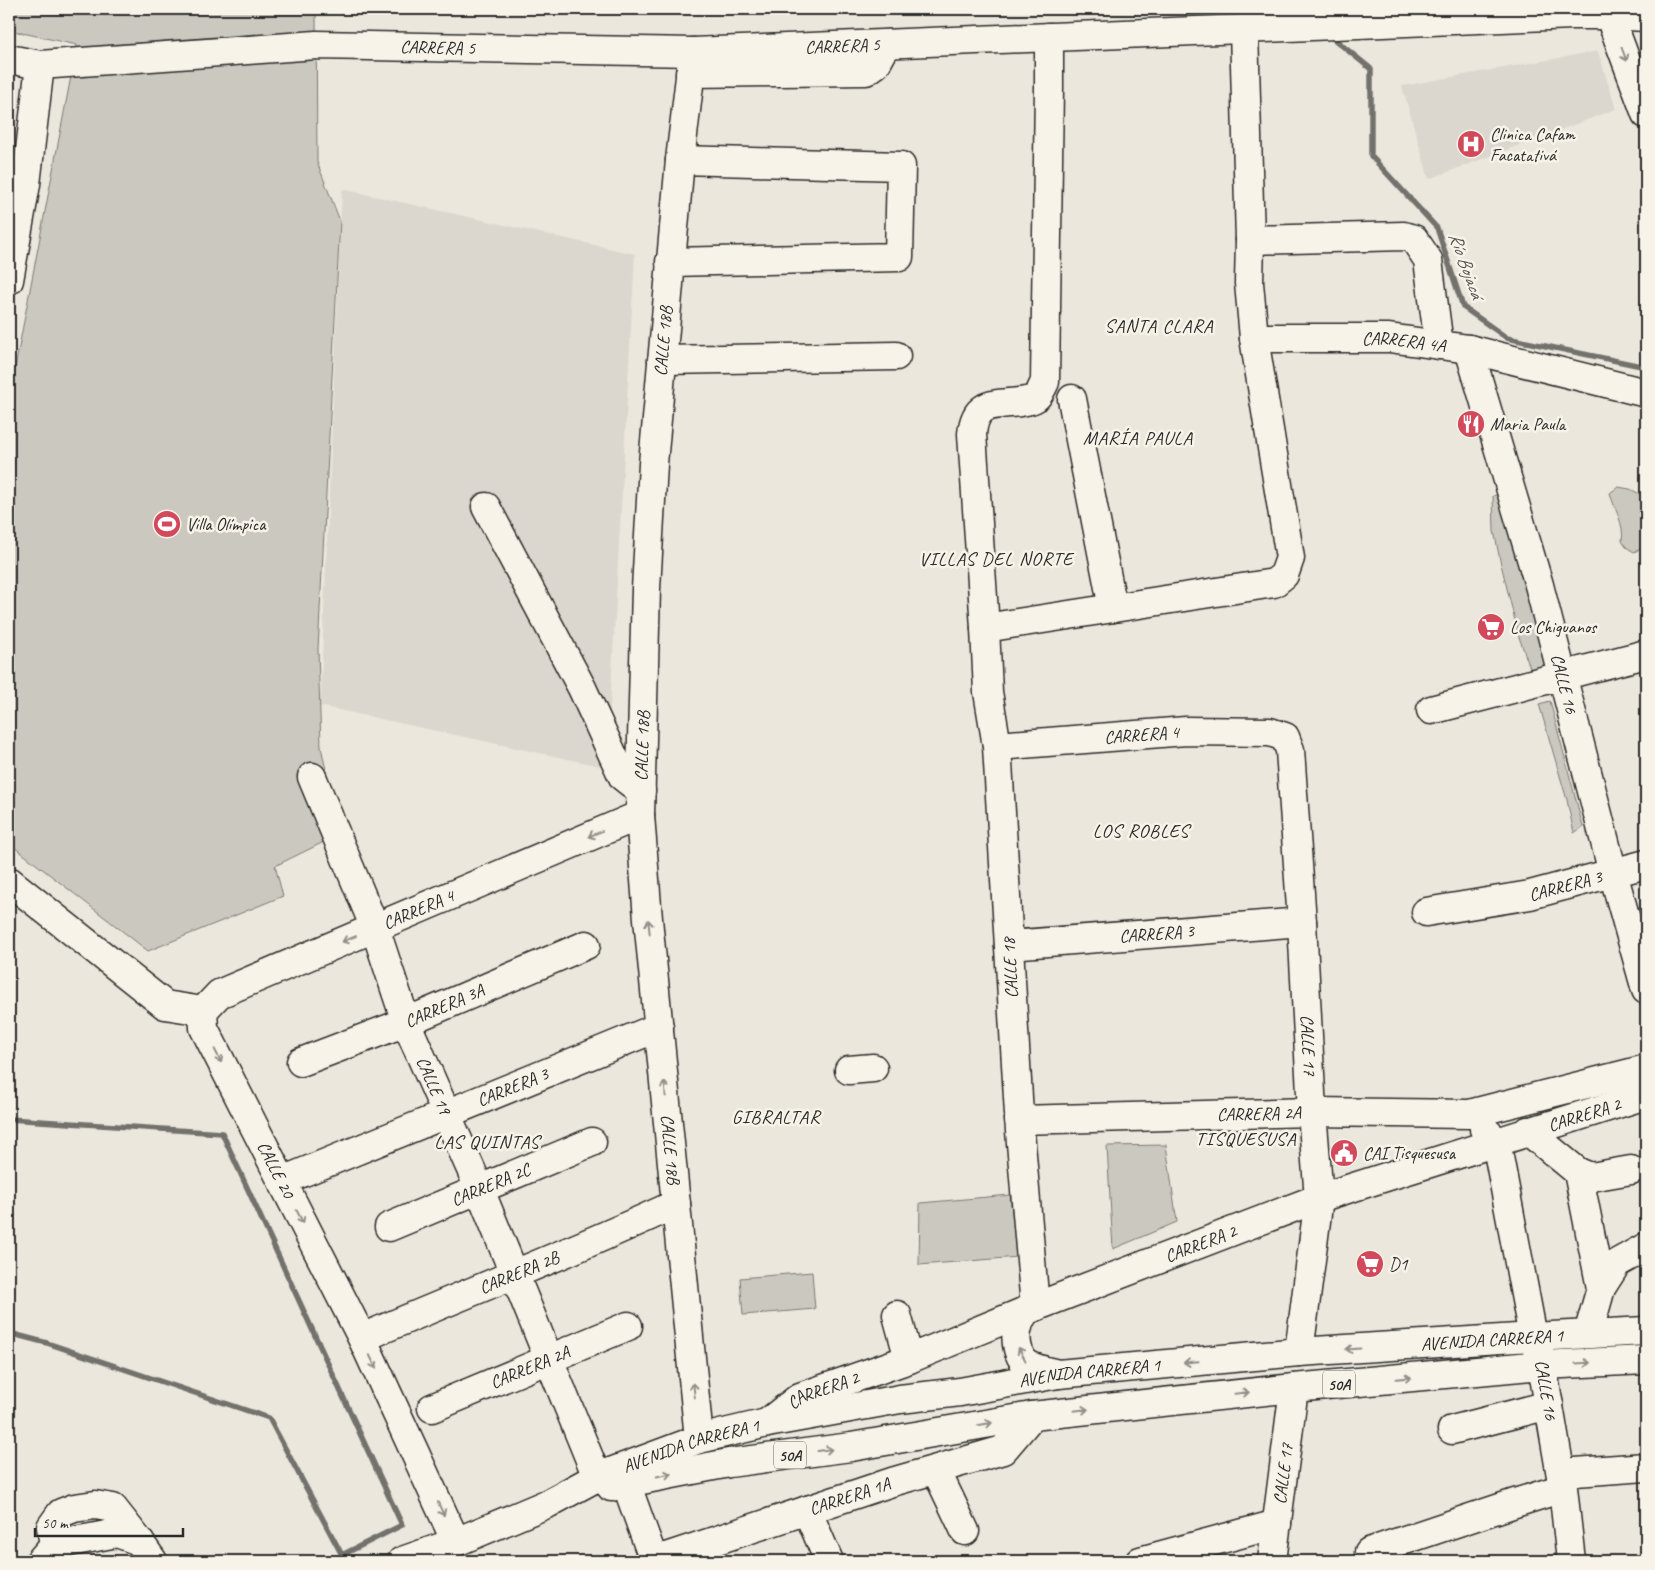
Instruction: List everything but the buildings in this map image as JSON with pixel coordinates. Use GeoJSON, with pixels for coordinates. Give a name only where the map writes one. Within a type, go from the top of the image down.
{"type":"FeatureCollection","features":[{"type":"Feature","properties":{"kind":"street","name":"CARRERA 5"},"geometry":{"type":"LineString","coordinates":[[9,59],[40,65],[316,44],[866,71],[876,64],[887,44],[1049,36],[1303,28],[1608,12],[1642,20]]}},
{"type":"Feature","properties":{"kind":"street"},"geometry":{"type":"LineString","coordinates":[[1608,12],[1646,114]]}},
{"type":"Feature","properties":{"kind":"street"},"geometry":{"type":"LineString","coordinates":[[985,628],[1274,583],[1284,575],[1290,558],[1254,338],[1249,283],[1250,240],[1244,30]]}},
{"type":"Feature","properties":{"kind":"street","name":"CALLE 18"},"geometry":{"type":"LineString","coordinates":[[1029,1310],[997,746],[988,692],[972,434],[973,421],[978,412],[987,406],[1030,400],[1037,397],[1045,382],[1049,36]]}},
{"type":"Feature","properties":{"kind":"street","name":"CALLE 18B"},"geometry":{"type":"LineString","coordinates":[[692,63],[670,262],[653,464],[654,590],[640,803],[659,1027],[680,1143],[676,1204],[699,1439]]}},
{"type":"Feature","properties":{"kind":"street"},"geometry":{"type":"LineString","coordinates":[[9,280],[26,184],[40,65]]}},
{"type":"Feature","properties":{"kind":"street"},"geometry":{"type":"LineString","coordinates":[[670,262],[899,257],[901,166],[680,160]]}},
{"type":"Feature","properties":{"kind":"street"},"geometry":{"type":"LineString","coordinates":[[1250,240],[1404,236],[1414,239],[1428,260],[1439,345]]}},
{"type":"Feature","properties":{"kind":"street","name":"CARRERA 4A"},"geometry":{"type":"LineString","coordinates":[[1254,338],[1389,338],[1469,349],[1646,392]]}},
{"type":"Feature","properties":{"kind":"street","name":"CALLE 16"},"geometry":{"type":"LineString","coordinates":[[1469,349],[1539,585],[1613,873],[1646,990]]}},
{"type":"Feature","properties":{"kind":"street"},"geometry":{"type":"LineString","coordinates":[[662,360],[896,356]]}},
{"type":"Feature","properties":{"kind":"street"},"geometry":{"type":"LineString","coordinates":[[1072,399],[1113,608]]}},
{"type":"Feature","properties":{"kind":"street"},"geometry":{"type":"LineString","coordinates":[[486,507],[582,688],[623,777],[640,803]]}},
{"type":"Feature","properties":{"kind":"street"},"geometry":{"type":"LineString","coordinates":[[1431,710],[1646,654]]}},
{"type":"Feature","properties":{"kind":"street","name":"CARRERA 4"},"geometry":{"type":"LineString","coordinates":[[997,746],[1186,731],[1270,732],[1285,737]]}},
{"type":"Feature","properties":{"kind":"street","name":"CALLE 17"},"geometry":{"type":"LineString","coordinates":[[1285,737],[1290,750],[1319,1198],[1298,1352]]}},
{"type":"Feature","properties":{"kind":"street","name":"CALLE 19"},"geometry":{"type":"LineString","coordinates":[[312,777],[375,928],[406,1022],[480,1190],[597,1477]]}},
{"type":"Feature","properties":{"kind":"street","name":"CARRERA 4"},"geometry":{"type":"LineString","coordinates":[[203,1011],[219,994],[375,928],[640,803]]}},
{"type":"Feature","properties":{"kind":"street","name":"CARRERA 3"},"geometry":{"type":"LineString","coordinates":[[1426,912],[1530,895],[1646,864]]}},
{"type":"Feature","properties":{"kind":"street"},"geometry":{"type":"LineString","coordinates":[[9,881],[165,1005],[203,1011]]}},
{"type":"Feature","properties":{"kind":"street","name":"CARRERA 3"},"geometry":{"type":"LineString","coordinates":[[1009,945],[1302,922]]}},
{"type":"Feature","properties":{"kind":"street","name":"CARRERA 3A"},"geometry":{"type":"LineString","coordinates":[[301,1062],[406,1022],[586,945]]}},
{"type":"Feature","properties":{"kind":"street","name":"CALLE 20"},"geometry":{"type":"LineString","coordinates":[[203,1011],[204,1028],[362,1338],[456,1542]]}},
{"type":"Feature","properties":{"kind":"street","name":"CARRERA 3"},"geometry":{"type":"LineString","coordinates":[[282,1181],[659,1027]]}},
{"type":"Feature","properties":{"kind":"street","name":"CARRERA 2"},"geometry":{"type":"LineString","coordinates":[[1469,1114],[1646,1068]]}},
{"type":"Feature","properties":{"kind":"street","name":"CARRERA 2"},"geometry":{"type":"LineString","coordinates":[[729,1463],[767,1423],[800,1397],[909,1359],[1029,1310],[1319,1198],[1646,1095]]}},
{"type":"Feature","properties":{"kind":"street","name":"CARRERA 2A"},"geometry":{"type":"LineString","coordinates":[[1019,1120],[1312,1112],[1469,1114]]}},
{"type":"Feature","properties":{"kind":"street"},"geometry":{"type":"LineString","coordinates":[[1469,1114],[1496,1141]]}},
{"type":"Feature","properties":{"kind":"street"},"geometry":{"type":"LineString","coordinates":[[1528,1131],[1578,1172],[1592,1177],[1631,1170]]}},
{"type":"Feature","properties":{"kind":"street","name":"CALLE 16"},"geometry":{"type":"LineString","coordinates":[[1496,1141],[1533,1337],[1542,1365],[1562,1480],[1571,1561]]}},
{"type":"Feature","properties":{"kind":"street","name":"CARRERA 2C"},"geometry":{"type":"LineString","coordinates":[[389,1227],[592,1142]]}},
{"type":"Feature","properties":{"kind":"street"},"geometry":{"type":"LineString","coordinates":[[1578,1172],[1601,1288]]}},
{"type":"Feature","properties":{"kind":"street","name":"CARRERA 2B"},"geometry":{"type":"LineString","coordinates":[[362,1338],[616,1232],[676,1204]]}},
{"type":"Feature","properties":{"kind":"street"},"geometry":{"type":"LineString","coordinates":[[1588,1334],[1601,1288],[1617,1263],[1646,1247]]}},
{"type":"Feature","properties":{"kind":"street"},"geometry":{"type":"LineString","coordinates":[[1029,1310],[1018,1327],[1016,1337],[1018,1349],[1029,1366],[1058,1374]]}},
{"type":"Feature","properties":{"kind":"street"},"geometry":{"type":"LineString","coordinates":[[897,1315],[909,1359]]}},
{"type":"Feature","properties":{"kind":"street","name":"CARRERA 2A"},"geometry":{"type":"LineString","coordinates":[[432,1408],[628,1326]]}},
{"type":"Feature","properties":{"kind":"street","name":"AVENIDA CARRERA 1"},"geometry":{"type":"LineString","coordinates":[[402,1561],[456,1542],[549,1503],[597,1477],[699,1439],[767,1423],[900,1399],[960,1392],[1058,1374],[1298,1352],[1646,1331]]}},
{"type":"Feature","properties":{"kind":"street","name":"AVENIDA CARRERA 1"},"geometry":{"type":"LineString","coordinates":[[549,1503],[602,1491],[626,1483],[729,1463],[1032,1416],[1294,1388],[1542,1365],[1646,1360]]}},
{"type":"Feature","properties":{"kind":"street","name":"CALLE 17"},"geometry":{"type":"LineString","coordinates":[[1272,1561],[1294,1388]]}},
{"type":"Feature","properties":{"kind":"street"},"geometry":{"type":"LineString","coordinates":[[893,1439],[884,1435],[880,1430],[882,1417],[892,1410],[960,1392]]}},
{"type":"Feature","properties":{"kind":"street"},"geometry":{"type":"LineString","coordinates":[[1452,1430],[1549,1405]]}},
{"type":"Feature","properties":{"kind":"street","name":"CARRERA 1A"},"geometry":{"type":"LineString","coordinates":[[654,1561],[689,1556],[807,1510],[892,1482],[1003,1450],[1032,1416]]}},
{"type":"Feature","properties":{"kind":"street"},"geometry":{"type":"LineString","coordinates":[[1369,1552],[1515,1502],[1562,1480],[1646,1467]]}},
{"type":"Feature","properties":{"kind":"street"},"geometry":{"type":"LineString","coordinates":[[936,1470],[965,1531]]}},
{"type":"Feature","properties":{"kind":"street"},"geometry":{"type":"LineString","coordinates":[[626,1483],[654,1561]]}},
{"type":"Feature","properties":{"kind":"street"},"geometry":{"type":"LineString","coordinates":[[47,1553],[51,1527],[61,1513],[74,1508],[95,1505],[113,1508],[146,1551]]}},
{"type":"Feature","properties":{"kind":"street"},"geometry":{"type":"LineString","coordinates":[[807,1510],[829,1561]]}},
{"type":"Feature","properties":{"kind":"street"},"geometry":{"type":"LineString","coordinates":[[1140,1561],[1277,1524]]}},
{"type":"Feature","properties":{"kind":"shaded area","name":"Villa Olímpica"},"geometry":{"type":"Polygon","coordinates":[[[9,9],[316,9],[317,162],[340,221],[318,649],[321,747],[340,834],[275,866],[283,896],[148,951],[9,843],[9,399],[77,45],[9,30],[9,9]]]}},
{"type":"Feature","properties":{"kind":"shaded area","name":"Clinica Cafam Facatativá"},"geometry":{"type":"Polygon","coordinates":[[[1598,51],[1616,109],[1429,179],[1402,86],[1598,51]]]}},
{"type":"Feature","properties":{"kind":"shaded area"},"geometry":{"type":"Polygon","coordinates":[[[342,189],[635,254],[608,745],[600,766],[320,706],[342,189]]]}},
{"type":"Feature","properties":{"kind":"shaded area"},"geometry":{"type":"Polygon","coordinates":[[[1618,487],[1630,489],[1646,497],[1646,543],[1643,548],[1634,552],[1626,547],[1622,541],[1621,523],[1610,493],[1618,487]]]}},
{"type":"Feature","properties":{"kind":"shaded area"},"geometry":{"type":"Polygon","coordinates":[[[1499,494],[1548,666],[1531,671],[1519,637],[1494,531],[1493,496],[1499,494]]]}},
{"type":"Feature","properties":{"kind":"shaded area"},"geometry":{"type":"Polygon","coordinates":[[[1550,701],[1583,827],[1574,833],[1567,800],[1539,704],[1550,701]]]}},
{"type":"Feature","properties":{"kind":"shaded area"},"geometry":{"type":"Polygon","coordinates":[[[1166,1145],[1177,1222],[1113,1249],[1107,1146],[1166,1145]]]}},
{"type":"Feature","properties":{"kind":"shaded area"},"geometry":{"type":"Polygon","coordinates":[[[1010,1195],[1018,1257],[919,1265],[920,1203],[1010,1195]]]}},
{"type":"Feature","properties":{"kind":"shaded area"},"geometry":{"type":"Polygon","coordinates":[[[812,1272],[815,1309],[743,1315],[740,1278],[812,1272]]]}},
{"type":"Feature","properties":{"kind":"waterway","name":"Río Bojacá"},"geometry":{"type":"LineString","coordinates":[[1300,9],[1309,18]]}},
{"type":"Feature","properties":{"kind":"waterway","name":"Río Bojacá"},"geometry":{"type":"LineString","coordinates":[[1329,35],[1371,69],[1371,156],[1437,228],[1463,307],[1507,338],[1646,367]]}},
{"type":"Feature","properties":{"kind":"waterway"},"geometry":{"type":"LineString","coordinates":[[9,1119],[222,1133],[402,1525],[342,1555],[343,1561]]}},
{"type":"Feature","properties":{"kind":"waterway"},"geometry":{"type":"LineString","coordinates":[[9,1333],[47,1343],[269,1418],[342,1555]]}},
{"type":"Feature","properties":{"kind":"place","name":"Clinica Cafam Facatativá"},"geometry":{"type":"Point","coordinates":[1471,144]}},
{"type":"Feature","properties":{"kind":"place","name":"Maria Paula"},"geometry":{"type":"Point","coordinates":[1471,424]}},
{"type":"Feature","properties":{"kind":"place","name":"Villa Olímpica"},"geometry":{"type":"Point","coordinates":[167,524]}},
{"type":"Feature","properties":{"kind":"place","name":"Los Chiguanos"},"geometry":{"type":"Point","coordinates":[1491,627]}},
{"type":"Feature","properties":{"kind":"place","name":"CAI Tisquesusa"},"geometry":{"type":"Point","coordinates":[1344,1153]}},
{"type":"Feature","properties":{"kind":"place","name":"D1"},"geometry":{"type":"Point","coordinates":[1370,1264]}},
{"type":"Feature","properties":{"kind":"district","name":"SANTA CLARA"},"geometry":{"type":"Point","coordinates":[1159,325]}},
{"type":"Feature","properties":{"kind":"district","name":"MARÍA PAULA"},"geometry":{"type":"Point","coordinates":[1138,437]}},
{"type":"Feature","properties":{"kind":"district","name":"VILLAS DEL NORTE"},"geometry":{"type":"Point","coordinates":[996,558]}},
{"type":"Feature","properties":{"kind":"district","name":"LOS ROBLES"},"geometry":{"type":"Point","coordinates":[1141,830]}},
{"type":"Feature","properties":{"kind":"district","name":"GIBRALTAR"},"geometry":{"type":"Point","coordinates":[776,1116]}},
{"type":"Feature","properties":{"kind":"district","name":"TISQUESUSA"},"geometry":{"type":"Point","coordinates":[1246,1138]}},
{"type":"Feature","properties":{"kind":"district","name":"LAS QUINTAS"},"geometry":{"type":"Point","coordinates":[487,1141]}}]}
